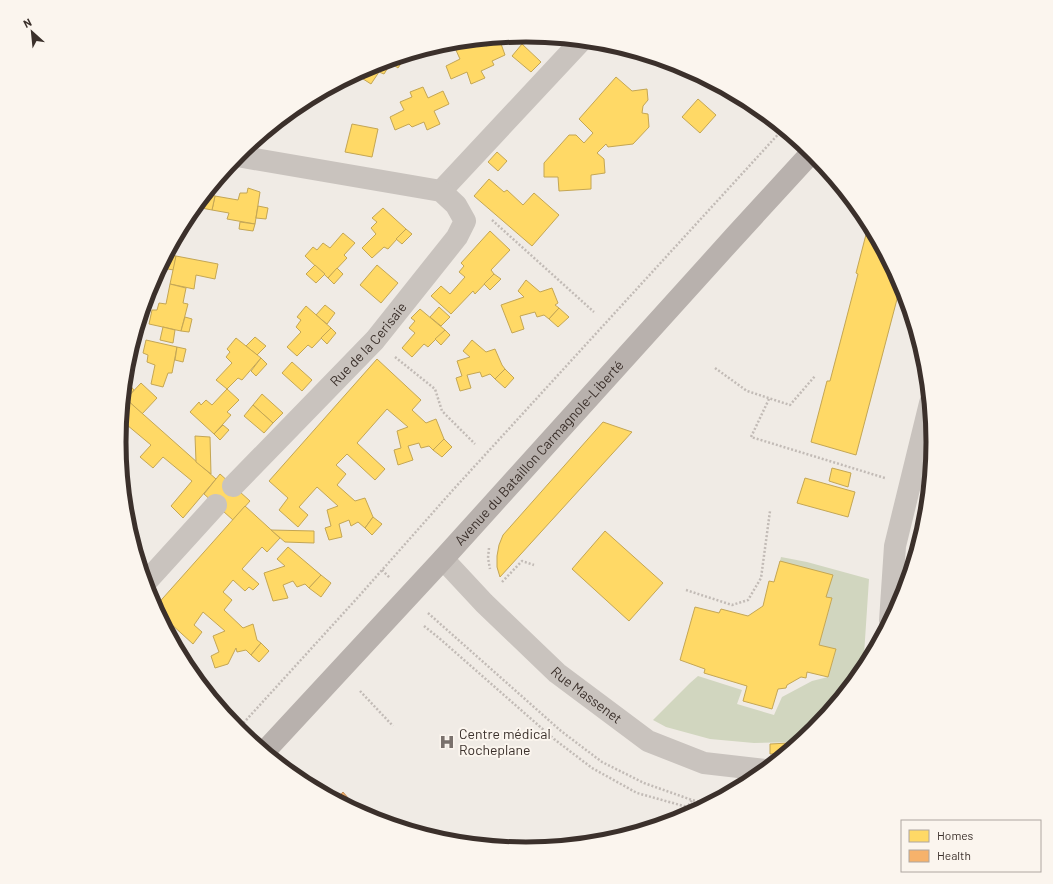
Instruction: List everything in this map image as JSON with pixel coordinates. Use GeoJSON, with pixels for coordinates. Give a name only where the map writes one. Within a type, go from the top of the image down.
{"type":"FeatureCollection","features":[{"type":"Feature","properties":{"kind":"main road","name":"Avenue du Bataillon Carmagnole-Liberté"},"geometry":{"type":"LineString","coordinates":[[268,747],[443,559],[807,157]]}},
{"type":"Feature","properties":{"kind":"street"},"geometry":{"type":"LineString","coordinates":[[441,191],[576,47]]}},
{"type":"Feature","properties":{"kind":"street"},"geometry":{"type":"LineString","coordinates":[[246,157],[441,191],[456,205],[465,221]]}},
{"type":"Feature","properties":{"kind":"street","name":"Rue de la Cerisaie"},"geometry":{"type":"LineString","coordinates":[[233,486],[375,340],[457,237],[465,221]]}},
{"type":"Feature","properties":{"kind":"street"},"geometry":{"type":"LineString","coordinates":[[891,606],[895,546],[910,486],[924,462],[926,442]]}},
{"type":"Feature","properties":{"kind":"street"},"geometry":{"type":"LineString","coordinates":[[150,577],[216,505]]}},
{"type":"Feature","properties":{"kind":"street","name":"Rue Massenet"},"geometry":{"type":"LineString","coordinates":[[443,559],[484,603],[558,673],[648,741],[704,763],[757,769]]}},
{"type":"Feature","properties":{"kind":"path"},"geometry":{"type":"LineString","coordinates":[[243,724],[452,491],[780,133]]}},
{"type":"Feature","properties":{"kind":"path"},"geometry":{"type":"LineString","coordinates":[[465,221],[489,217],[594,312]]}},
{"type":"Feature","properties":{"kind":"path"},"geometry":{"type":"LineString","coordinates":[[375,340],[435,389],[442,411],[475,444]]}},
{"type":"Feature","properties":{"kind":"path"},"geometry":{"type":"LineString","coordinates":[[715,368],[747,390],[769,399],[790,405],[815,376]]}},
{"type":"Feature","properties":{"kind":"path"},"geometry":{"type":"LineString","coordinates":[[769,399],[751,437],[910,486]]}},
{"type":"Feature","properties":{"kind":"path"},"geometry":{"type":"LineString","coordinates":[[686,590],[732,604],[748,600],[761,578],[770,511]]}},
{"type":"Feature","properties":{"kind":"path"},"geometry":{"type":"LineString","coordinates":[[490,544],[488,558],[490,572]]}},
{"type":"Feature","properties":{"kind":"path"},"geometry":{"type":"LineString","coordinates":[[504,580],[522,561],[534,565]]}},
{"type":"Feature","properties":{"kind":"path"},"geometry":{"type":"LineString","coordinates":[[409,596],[561,730],[602,762],[644,783],[701,802]]}},
{"type":"Feature","properties":{"kind":"path"},"geometry":{"type":"LineString","coordinates":[[424,626],[554,739],[592,768],[637,793],[687,807],[692,800]]}},
{"type":"Feature","properties":{"kind":"path"},"geometry":{"type":"LineString","coordinates":[[360,691],[393,726]]}},
{"type":"Feature","properties":{"kind":"green space"},"geometry":{"type":"Polygon","coordinates":[[[781,557],[807,562],[869,579],[864,656],[844,686],[827,706],[791,742],[754,743],[710,739],[666,727],[653,720],[698,676],[742,690],[737,704],[774,715],[782,697],[812,681],[828,677],[836,650],[819,645],[832,599],[826,597],[780,561],[781,557]]]}},
{"type":"Feature","properties":{"kind":"building: Homes"},"geometry":{"type":"Polygon","coordinates":[[[501,43],[505,55],[492,61],[494,65],[481,71],[485,78],[471,84],[467,72],[451,79],[446,66],[460,59],[455,49],[474,45],[485,44],[486,46],[501,43]]]}},
{"type":"Feature","properties":{"kind":"building: Homes"},"geometry":{"type":"Polygon","coordinates":[[[522,44],[541,62],[531,72],[512,56],[522,44]]]}},
{"type":"Feature","properties":{"kind":"building: Homes"},"geometry":{"type":"Polygon","coordinates":[[[402,62],[398,68],[393,65],[402,62]]]}},
{"type":"Feature","properties":{"kind":"building: Homes"},"geometry":{"type":"Polygon","coordinates":[[[389,66],[384,74],[379,72],[371,84],[361,78],[389,66]]]}},
{"type":"Feature","properties":{"kind":"building: Homes"},"geometry":{"type":"Polygon","coordinates":[[[616,77],[632,91],[647,89],[648,100],[643,106],[642,113],[648,114],[649,127],[633,144],[608,147],[606,144],[597,153],[604,159],[605,173],[591,175],[591,189],[559,191],[558,177],[544,177],[544,163],[569,135],[576,135],[584,143],[593,133],[579,119],[616,77]]]}},
{"type":"Feature","properties":{"kind":"building: Homes"},"geometry":{"type":"Polygon","coordinates":[[[423,87],[428,98],[443,91],[449,104],[434,111],[440,124],[427,130],[424,122],[412,127],[409,124],[395,130],[390,117],[404,110],[400,102],[412,97],[410,92],[423,87]]]}},
{"type":"Feature","properties":{"kind":"building: Homes"},"geometry":{"type":"Polygon","coordinates":[[[698,99],[716,115],[700,133],[682,117],[698,99]]]}},
{"type":"Feature","properties":{"kind":"building: Homes"},"geometry":{"type":"Polygon","coordinates":[[[352,124],[378,129],[372,157],[345,152],[352,124]]]}},
{"type":"Feature","properties":{"kind":"building: Homes"},"geometry":{"type":"Polygon","coordinates":[[[497,152],[507,161],[498,171],[488,162],[497,152]]]}},
{"type":"Feature","properties":{"kind":"building: Homes"},"geometry":{"type":"Polygon","coordinates":[[[489,179],[504,192],[507,190],[523,205],[534,193],[559,215],[532,246],[474,196],[489,179]]]}},
{"type":"Feature","properties":{"kind":"building: Homes"},"geometry":{"type":"Polygon","coordinates":[[[248,188],[260,192],[255,224],[227,219],[229,213],[212,210],[215,196],[238,200],[240,193],[247,193],[248,188]]]}},
{"type":"Feature","properties":{"kind":"building: Homes"},"geometry":{"type":"Polygon","coordinates":[[[212,195],[215,196],[212,210],[202,208],[212,195]]]}},
{"type":"Feature","properties":{"kind":"building: Homes"},"geometry":{"type":"Polygon","coordinates":[[[258,206],[268,208],[266,219],[256,218],[258,206]]]}},
{"type":"Feature","properties":{"kind":"building: Homes"},"geometry":{"type":"Polygon","coordinates":[[[383,208],[406,229],[388,249],[384,247],[372,258],[362,248],[376,234],[371,228],[377,222],[372,218],[383,208]]]}},
{"type":"Feature","properties":{"kind":"building: Homes"},"geometry":{"type":"Polygon","coordinates":[[[240,222],[255,224],[253,231],[239,229],[240,222]]]}},
{"type":"Feature","properties":{"kind":"building: Homes"},"geometry":{"type":"Polygon","coordinates":[[[406,229],[412,234],[402,244],[396,239],[406,229]]]}},
{"type":"Feature","properties":{"kind":"building: Homes"},"geometry":{"type":"Polygon","coordinates":[[[490,231],[510,250],[491,270],[494,274],[475,294],[473,291],[451,314],[431,296],[441,286],[450,294],[465,277],[459,272],[464,266],[461,263],[490,231]]]}},
{"type":"Feature","properties":{"kind":"building: Homes"},"geometry":{"type":"Polygon","coordinates":[[[867,232],[885,265],[898,295],[856,455],[811,442],[827,381],[830,381],[858,274],[856,273],[867,232]]]}},
{"type":"Feature","properties":{"kind":"building: Homes"},"geometry":{"type":"Polygon","coordinates":[[[343,233],[355,243],[344,255],[347,258],[328,278],[305,256],[313,247],[317,250],[323,243],[330,248],[343,233]]]}},
{"type":"Feature","properties":{"kind":"building: Homes"},"geometry":{"type":"Polygon","coordinates":[[[173,255],[176,256],[174,270],[166,269],[173,255]]]}},
{"type":"Feature","properties":{"kind":"building: Homes"},"geometry":{"type":"Polygon","coordinates":[[[176,256],[218,264],[215,279],[196,275],[194,289],[170,284],[176,256]]]}},
{"type":"Feature","properties":{"kind":"building: Homes"},"geometry":{"type":"Polygon","coordinates":[[[315,265],[325,274],[316,283],[306,274],[315,265]]]}},
{"type":"Feature","properties":{"kind":"building: Homes"},"geometry":{"type":"Polygon","coordinates":[[[377,265],[398,283],[381,303],[360,285],[377,265]]]}},
{"type":"Feature","properties":{"kind":"building: Homes"},"geometry":{"type":"Polygon","coordinates":[[[337,268],[343,274],[334,284],[328,278],[337,268]]]}},
{"type":"Feature","properties":{"kind":"building: Homes"},"geometry":{"type":"Polygon","coordinates":[[[494,274],[501,279],[490,290],[484,284],[494,274]]]}},
{"type":"Feature","properties":{"kind":"building: Homes"},"geometry":{"type":"Polygon","coordinates":[[[526,280],[540,292],[552,288],[558,303],[555,305],[559,308],[549,319],[544,315],[537,317],[535,312],[520,316],[524,329],[512,333],[501,305],[524,297],[518,291],[526,280]]]}},
{"type":"Feature","properties":{"kind":"building: Homes"},"geometry":{"type":"Polygon","coordinates":[[[170,284],[186,288],[183,303],[188,304],[181,331],[149,324],[152,310],[157,310],[159,303],[166,304],[170,284]]]}},
{"type":"Feature","properties":{"kind":"building: Homes"},"geometry":{"type":"Polygon","coordinates":[[[325,305],[335,313],[327,324],[316,315],[325,305]]]}},
{"type":"Feature","properties":{"kind":"building: Homes"},"geometry":{"type":"Polygon","coordinates":[[[306,306],[331,328],[312,348],[308,345],[297,356],[287,347],[301,332],[296,327],[301,320],[297,317],[306,306]]]}},
{"type":"Feature","properties":{"kind":"building: Homes"},"geometry":{"type":"Polygon","coordinates":[[[439,307],[450,317],[441,326],[430,317],[439,307]]]}},
{"type":"Feature","properties":{"kind":"building: Homes"},"geometry":{"type":"Polygon","coordinates":[[[559,308],[569,317],[558,327],[549,319],[559,308]]]}},
{"type":"Feature","properties":{"kind":"building: Homes"},"geometry":{"type":"Polygon","coordinates":[[[420,309],[445,330],[428,347],[424,344],[412,357],[402,348],[415,333],[409,328],[415,321],[411,318],[420,309]]]}},
{"type":"Feature","properties":{"kind":"building: Homes"},"geometry":{"type":"Polygon","coordinates":[[[185,317],[192,319],[189,332],[181,331],[185,317]]]}},
{"type":"Feature","properties":{"kind":"building: Homes"},"geometry":{"type":"Polygon","coordinates":[[[163,327],[175,330],[173,343],[160,340],[163,327]]]}},
{"type":"Feature","properties":{"kind":"building: Homes"},"geometry":{"type":"Polygon","coordinates":[[[331,328],[336,333],[327,344],[321,338],[331,328]]]}},
{"type":"Feature","properties":{"kind":"building: Homes"},"geometry":{"type":"Polygon","coordinates":[[[445,330],[450,335],[441,345],[435,339],[445,330]]]}},
{"type":"Feature","properties":{"kind":"building: Homes"},"geometry":{"type":"Polygon","coordinates":[[[255,337],[266,346],[257,355],[246,346],[255,337]]]}},
{"type":"Feature","properties":{"kind":"building: Homes"},"geometry":{"type":"Polygon","coordinates":[[[236,338],[261,358],[242,380],[238,378],[227,389],[216,380],[232,363],[226,357],[230,352],[227,349],[236,338]]]}},
{"type":"Feature","properties":{"kind":"building: Homes"},"geometry":{"type":"Polygon","coordinates":[[[146,340],[177,347],[172,373],[168,373],[163,387],[151,384],[155,365],[147,362],[148,355],[143,353],[146,340]]]}},
{"type":"Feature","properties":{"kind":"building: Homes"},"geometry":{"type":"Polygon","coordinates":[[[472,340],[486,352],[495,349],[505,369],[495,379],[490,374],[482,377],[480,372],[467,375],[471,388],[460,391],[456,378],[462,376],[457,361],[470,357],[463,351],[472,340]]]}},
{"type":"Feature","properties":{"kind":"building: Homes"},"geometry":{"type":"Polygon","coordinates":[[[177,347],[186,349],[183,362],[175,360],[177,347]]]}},
{"type":"Feature","properties":{"kind":"building: Homes"},"geometry":{"type":"Polygon","coordinates":[[[261,358],[267,364],[256,376],[251,371],[261,358]]]}},
{"type":"Feature","properties":{"kind":"building: Homes"},"geometry":{"type":"Polygon","coordinates":[[[377,359],[421,400],[412,410],[426,423],[436,419],[444,439],[433,450],[429,446],[421,448],[419,443],[408,446],[413,460],[398,465],[394,450],[401,448],[397,431],[408,427],[387,409],[357,443],[385,469],[375,480],[347,454],[336,465],[346,474],[337,485],[355,501],[365,498],[373,517],[365,528],[358,522],[351,526],[349,520],[339,524],[342,537],[329,540],[325,528],[331,526],[327,510],[338,506],[317,487],[299,507],[308,515],[298,527],[279,510],[288,498],[269,481],[377,359]]]}},
{"type":"Feature","properties":{"kind":"building: Homes"},"geometry":{"type":"Polygon","coordinates":[[[292,362],[312,380],[302,391],[282,373],[292,362]]]}},
{"type":"Feature","properties":{"kind":"building: Homes"},"geometry":{"type":"Polygon","coordinates":[[[505,369],[514,378],[505,388],[495,379],[505,369]]]}},
{"type":"Feature","properties":{"kind":"building: Homes"},"geometry":{"type":"Polygon","coordinates":[[[141,383],[157,398],[142,414],[129,402],[129,395],[141,383]]]}},
{"type":"Feature","properties":{"kind":"building: Homes"},"geometry":{"type":"Polygon","coordinates":[[[131,386],[134,390],[129,396],[131,386]]]}},
{"type":"Feature","properties":{"kind":"building: Homes"},"geometry":{"type":"Polygon","coordinates":[[[227,389],[239,400],[227,412],[231,415],[214,434],[190,412],[199,402],[201,405],[206,400],[212,405],[227,389]]]}},
{"type":"Feature","properties":{"kind":"building: Homes"},"geometry":{"type":"Polygon","coordinates":[[[262,394],[283,413],[273,423],[253,405],[262,394]]]}},
{"type":"Feature","properties":{"kind":"building: Homes"},"geometry":{"type":"Polygon","coordinates":[[[129,401],[216,479],[183,518],[171,506],[192,481],[163,457],[153,468],[140,457],[151,445],[127,425],[127,426],[129,401]]]}},
{"type":"Feature","properties":{"kind":"building: Homes"},"geometry":{"type":"Polygon","coordinates":[[[253,405],[273,423],[264,433],[244,416],[253,405]]]}},
{"type":"Feature","properties":{"kind":"building: Homes"},"geometry":{"type":"Polygon","coordinates":[[[603,422],[632,432],[500,577],[497,567],[497,556],[503,535],[603,422]]]}},
{"type":"Feature","properties":{"kind":"building: Homes"},"geometry":{"type":"Polygon","coordinates":[[[223,425],[229,430],[220,440],[214,434],[223,425]]]}},
{"type":"Feature","properties":{"kind":"building: Homes"},"geometry":{"type":"Polygon","coordinates":[[[195,436],[210,437],[211,474],[196,462],[195,436]]]}},
{"type":"Feature","properties":{"kind":"building: Homes"},"geometry":{"type":"Polygon","coordinates":[[[444,439],[452,447],[442,457],[433,450],[444,439]]]}},
{"type":"Feature","properties":{"kind":"building: Homes"},"geometry":{"type":"Polygon","coordinates":[[[832,468],[851,473],[848,487],[829,481],[832,468]]]}},
{"type":"Feature","properties":{"kind":"building: Homes"},"geometry":{"type":"Polygon","coordinates":[[[220,474],[250,501],[233,520],[204,494],[220,474]]]}},
{"type":"Feature","properties":{"kind":"building: Homes"},"geometry":{"type":"Polygon","coordinates":[[[805,478],[855,492],[848,517],[797,503],[805,478]]]}},
{"type":"Feature","properties":{"kind":"building: Homes"},"geometry":{"type":"Polygon","coordinates":[[[245,506],[280,538],[267,552],[262,547],[242,569],[259,584],[253,590],[249,587],[245,591],[233,580],[223,592],[232,600],[224,610],[243,628],[253,624],[257,640],[261,643],[251,655],[246,650],[237,652],[236,648],[228,664],[215,668],[211,656],[219,652],[213,636],[225,631],[203,612],[194,625],[202,632],[193,644],[170,623],[160,601],[245,506]]]}},
{"type":"Feature","properties":{"kind":"building: Homes"},"geometry":{"type":"Polygon","coordinates":[[[373,517],[382,524],[372,535],[365,528],[373,517]]]}},
{"type":"Feature","properties":{"kind":"building: Homes"},"geometry":{"type":"Polygon","coordinates":[[[271,530],[314,531],[314,543],[285,542],[271,530]]]}},
{"type":"Feature","properties":{"kind":"building: Homes"},"geometry":{"type":"Polygon","coordinates":[[[605,531],[663,583],[629,621],[572,569],[605,531]]]}},
{"type":"Feature","properties":{"kind":"building: Homes"},"geometry":{"type":"Polygon","coordinates":[[[288,547],[321,575],[309,588],[305,584],[297,587],[293,581],[283,585],[288,598],[273,601],[264,573],[285,566],[277,559],[288,547]]]}},
{"type":"Feature","properties":{"kind":"building: Homes"},"geometry":{"type":"Polygon","coordinates":[[[780,561],[833,575],[826,597],[832,598],[819,645],[836,649],[828,677],[807,672],[806,678],[801,677],[787,685],[786,688],[778,689],[772,709],[743,701],[747,686],[704,673],[705,669],[680,660],[695,607],[719,613],[721,609],[748,616],[763,606],[769,581],[774,582],[780,561]]]}},
{"type":"Feature","properties":{"kind":"building: Homes"},"geometry":{"type":"Polygon","coordinates":[[[321,575],[331,583],[321,597],[309,588],[321,575]]]}},
{"type":"Feature","properties":{"kind":"building: Homes"},"geometry":{"type":"Polygon","coordinates":[[[261,643],[269,651],[259,662],[251,655],[261,643]]]}},
{"type":"Feature","properties":{"kind":"building: Homes"},"geometry":{"type":"Polygon","coordinates":[[[789,743],[777,754],[770,754],[770,744],[789,743]]]}},
{"type":"Feature","properties":{"kind":"building: Health"},"geometry":{"type":"Polygon","coordinates":[[[343,792],[351,802],[350,801],[340,796],[343,792]]]}},
{"type":"Feature","properties":{"kind":"place","name":"Centre médical Rocheplane"},"geometry":{"type":"Point","coordinates":[447,742]}}]}
